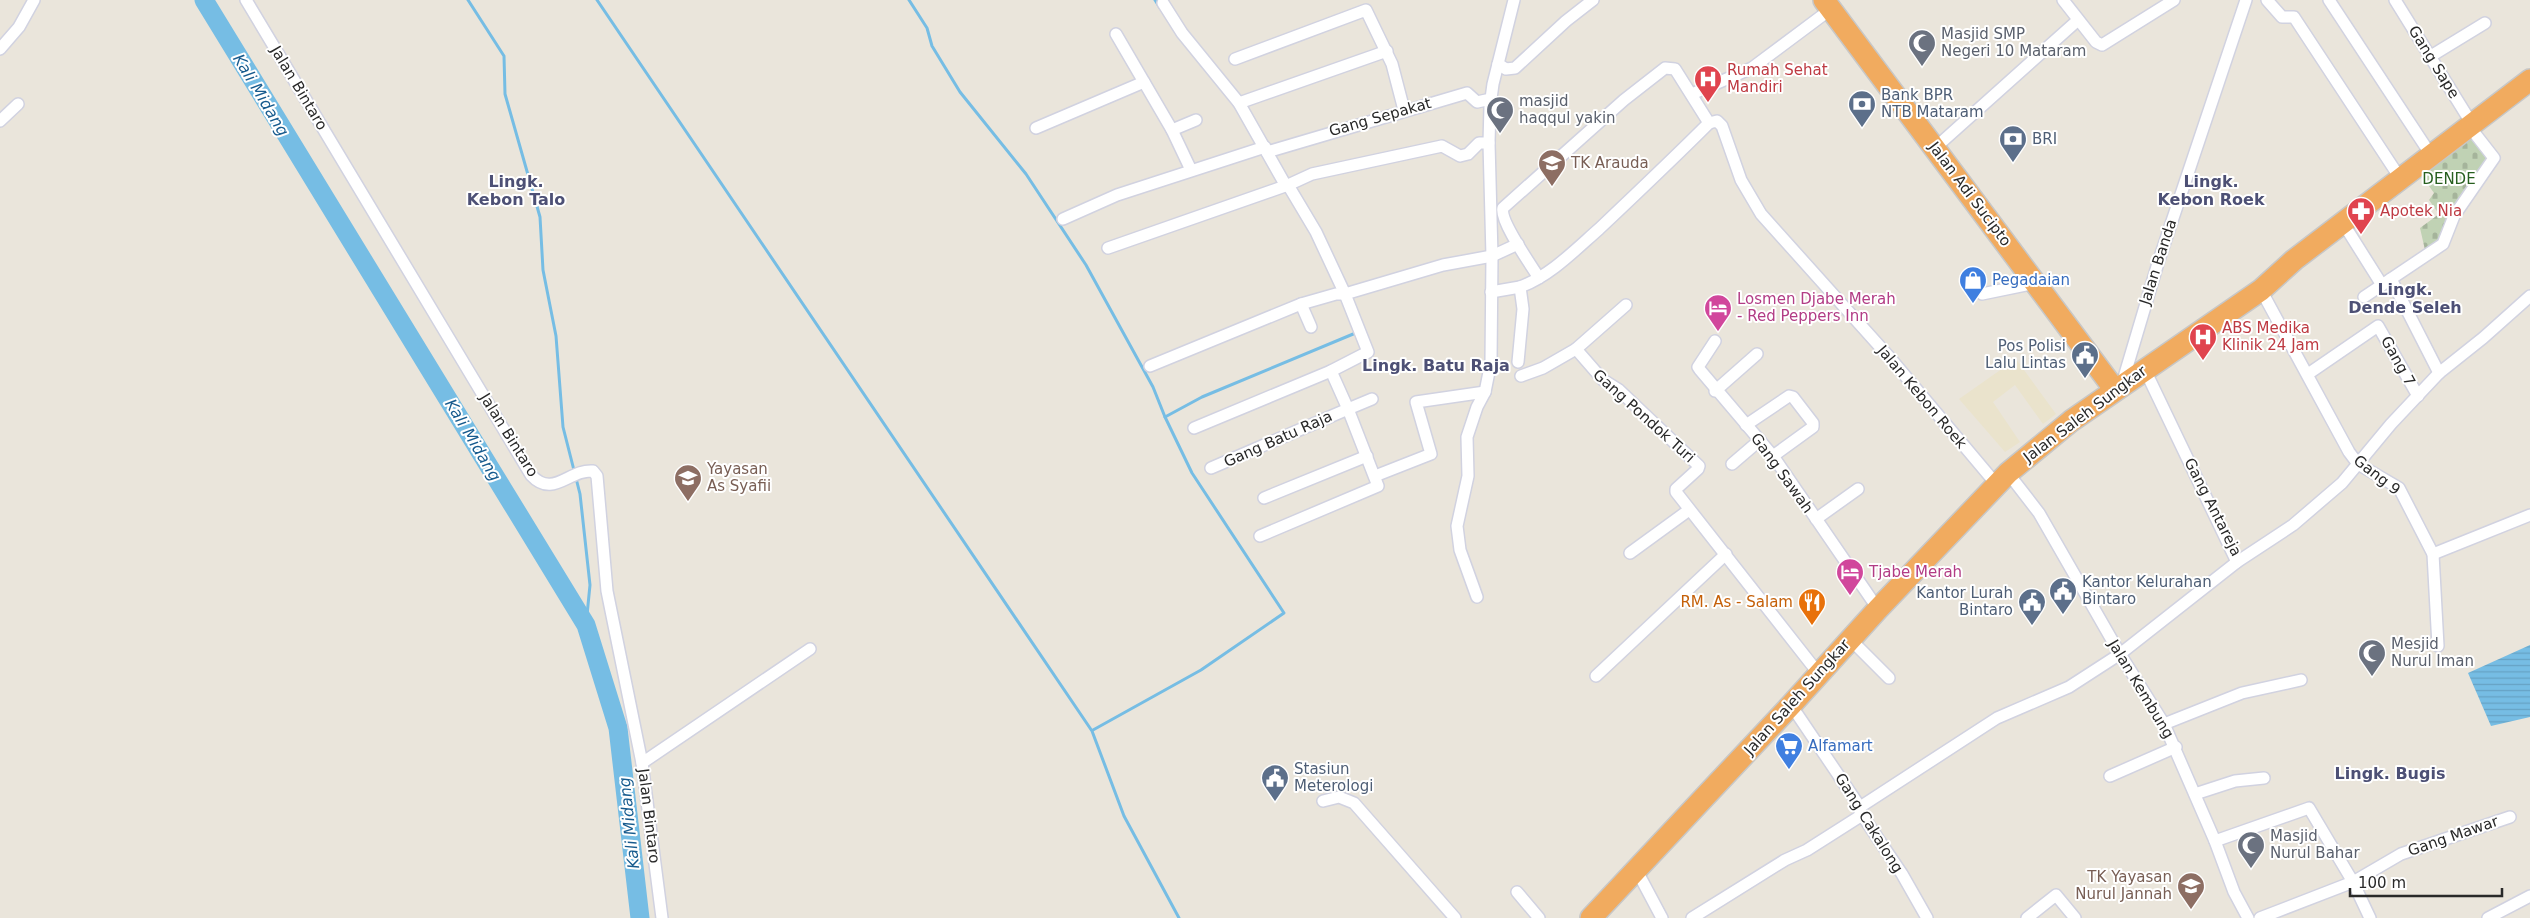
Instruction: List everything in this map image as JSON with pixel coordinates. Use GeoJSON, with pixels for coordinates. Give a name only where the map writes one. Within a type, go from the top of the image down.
{"type":"FeatureCollection","features":[{"type":"Feature","properties":{"kind":"highway","name":"Jalan Adi Sucipto"},"geometry":{"type":"LineString","coordinates":[[1828,5],[2036,283],[2119,387]]}},
{"type":"Feature","properties":{"kind":"highway","name":"Jalan Saleh Sungkar"},"geometry":{"type":"LineString","coordinates":[[1591,918],[1637,871],[1878,609],[2003,479],[2071,421],[2261,290],[2294,260],[2530,80]]}},
{"type":"Feature","properties":{"kind":"street"},"geometry":{"type":"LineString","coordinates":[[0,49],[19,27],[34,0]]}},
{"type":"Feature","properties":{"kind":"street","name":"Jalan Bintaro"},"geometry":{"type":"LineString","coordinates":[[246,0],[528,470],[535,479],[544,484],[552,484],[581,472],[593,471],[599,479],[607,591],[642,763],[662,918]]}},
{"type":"Feature","properties":{"kind":"street"},"geometry":{"type":"LineString","coordinates":[[1477,598],[1460,550],[1457,526],[1468,476],[1466,437],[1477,407],[1485,392],[1491,362],[1492,256],[1488,143],[1491,99],[1514,0]]}},
{"type":"Feature","properties":{"kind":"street"},"geometry":{"type":"LineString","coordinates":[[1498,64],[1508,69],[1516,67],[1566,21],[1593,0]]}},
{"type":"Feature","properties":{"kind":"street"},"geometry":{"type":"LineString","coordinates":[[2063,0],[2096,42],[2102,45],[2174,0]]}},
{"type":"Feature","properties":{"kind":"street","name":"Jalan Banda"},"geometry":{"type":"LineString","coordinates":[[2119,387],[2158,263],[2246,0]]}},
{"type":"Feature","properties":{"kind":"street"},"geometry":{"type":"LineString","coordinates":[[2267,0],[2282,17],[2294,17],[2400,178]]}},
{"type":"Feature","properties":{"kind":"street"},"geometry":{"type":"LineString","coordinates":[[2329,0],[2431,155]]}},
{"type":"Feature","properties":{"kind":"street","name":"Gang Sape"},"geometry":{"type":"LineString","coordinates":[[2386,282],[2443,244],[2448,229],[2466,197],[2494,158],[2471,125],[2431,56],[2395,0]]}},
{"type":"Feature","properties":{"kind":"street"},"geometry":{"type":"LineString","coordinates":[[1164,1],[1182,33],[1239,102],[1287,186],[1316,232],[1341,294],[1368,352],[1331,370],[1194,428]]}},
{"type":"Feature","properties":{"kind":"street"},"geometry":{"type":"LineString","coordinates":[[1692,94],[1752,68],[1828,5]]}},
{"type":"Feature","properties":{"kind":"street"},"geometry":{"type":"LineString","coordinates":[[1235,59],[1363,9],[1368,13],[1387,51],[1404,110]]}},
{"type":"Feature","properties":{"kind":"street"},"geometry":{"type":"LineString","coordinates":[[1935,148],[2078,20]]}},
{"type":"Feature","properties":{"kind":"street"},"geometry":{"type":"LineString","coordinates":[[2431,56],[2484,23]]}},
{"type":"Feature","properties":{"kind":"street"},"geometry":{"type":"LineString","coordinates":[[1116,34],[1172,130],[1191,170]]}},
{"type":"Feature","properties":{"kind":"street"},"geometry":{"type":"LineString","coordinates":[[1239,102],[1387,51]]}},
{"type":"Feature","properties":{"kind":"street"},"geometry":{"type":"LineString","coordinates":[[1491,292],[1520,287],[1539,278],[1588,239],[1709,123],[1675,69],[1665,68],[1624,100],[1503,208],[1503,216],[1539,278]]}},
{"type":"Feature","properties":{"kind":"street"},"geometry":{"type":"LineString","coordinates":[[1036,128],[1144,82]]}},
{"type":"Feature","properties":{"kind":"street","name":"Gang Sepakat"},"geometry":{"type":"LineString","coordinates":[[1063,218],[1118,195],[1191,170],[1404,110],[1467,93],[1477,102],[1491,99]]}},
{"type":"Feature","properties":{"kind":"street"},"geometry":{"type":"LineString","coordinates":[[0,121],[18,104]]}},
{"type":"Feature","properties":{"kind":"street"},"geometry":{"type":"LineString","coordinates":[[1172,130],[1196,120]]}},
{"type":"Feature","properties":{"kind":"street","name":"Jalan Kebon Roek"},"geometry":{"type":"LineString","coordinates":[[1709,123],[1717,121],[1722,126],[1741,180],[1761,214],[1891,359],[2003,479]]}},
{"type":"Feature","properties":{"kind":"street"},"geometry":{"type":"LineString","coordinates":[[1108,248],[1287,186],[1312,174],[1442,146],[1460,156],[1468,154],[1479,143],[1488,143]]}},
{"type":"Feature","properties":{"kind":"street"},"geometry":{"type":"LineString","coordinates":[[2343,223],[2386,282],[2440,373]]}},
{"type":"Feature","properties":{"kind":"street"},"geometry":{"type":"LineString","coordinates":[[1150,366],[1301,304],[1443,265],[1492,256],[1518,244]]}},
{"type":"Feature","properties":{"kind":"street"},"geometry":{"type":"LineString","coordinates":[[2364,297],[2386,282]]}},
{"type":"Feature","properties":{"kind":"street"},"geometry":{"type":"LineString","coordinates":[[1982,294],[2036,283]]}},
{"type":"Feature","properties":{"kind":"street"},"geometry":{"type":"LineString","coordinates":[[1518,362],[1523,308],[1520,287]]}},
{"type":"Feature","properties":{"kind":"street","name":"Gang 9"},"geometry":{"type":"LineString","coordinates":[[2261,290],[2308,374],[2330,420],[2358,464],[2399,488],[2433,554],[2438,646]]}},
{"type":"Feature","properties":{"kind":"street","name":"Gang Antareja"},"geometry":{"type":"LineString","coordinates":[[2145,370],[2237,562],[2292,525],[2342,483],[2391,424],[2440,373],[2484,338],[2530,296]]}},
{"type":"Feature","properties":{"kind":"street"},"geometry":{"type":"LineString","coordinates":[[1301,304],[1311,327]]}},
{"type":"Feature","properties":{"kind":"street"},"geometry":{"type":"LineString","coordinates":[[1521,376],[1543,368],[1576,350],[1626,305]]}},
{"type":"Feature","properties":{"kind":"street","name":"Gang 7"},"geometry":{"type":"LineString","coordinates":[[2308,374],[2378,326],[2418,396]]}},
{"type":"Feature","properties":{"kind":"street","name":"Gang Sawah"},"geometry":{"type":"LineString","coordinates":[[1715,341],[1698,366],[1716,391],[1773,456],[1878,609]]}},
{"type":"Feature","properties":{"kind":"street","name":"Gang Pondok Turi"},"geometry":{"type":"LineString","coordinates":[[1576,350],[1603,380],[1619,390],[1699,466],[1676,490],[1689,510],[1726,554],[1819,674]]}},
{"type":"Feature","properties":{"kind":"street"},"geometry":{"type":"LineString","coordinates":[[1716,391],[1757,354]]}},
{"type":"Feature","properties":{"kind":"street","name":"Gang Batu Raja"},"geometry":{"type":"LineString","coordinates":[[1212,468],[1348,409],[1331,370]]}},
{"type":"Feature","properties":{"kind":"street"},"geometry":{"type":"LineString","coordinates":[[1375,476],[1431,454],[1416,402],[1485,392]]}},
{"type":"Feature","properties":{"kind":"street"},"geometry":{"type":"LineString","coordinates":[[1746,425],[1789,396],[1793,397],[1813,423],[1813,427],[1773,456]]}},
{"type":"Feature","properties":{"kind":"street"},"geometry":{"type":"LineString","coordinates":[[1260,536],[1375,488],[1378,482],[1348,409],[1372,399]]}},
{"type":"Feature","properties":{"kind":"street"},"geometry":{"type":"LineString","coordinates":[[1732,464],[1760,440]]}},
{"type":"Feature","properties":{"kind":"street"},"geometry":{"type":"LineString","coordinates":[[1264,498],[1367,456]]}},
{"type":"Feature","properties":{"kind":"street","name":"Jalan Kembung"},"geometry":{"type":"LineString","coordinates":[[2003,479],[2040,513],[2120,654],[2164,724],[2176,747],[2234,892],[2248,918]]}},
{"type":"Feature","properties":{"kind":"street"},"geometry":{"type":"LineString","coordinates":[[1816,519],[1858,489]]}},
{"type":"Feature","properties":{"kind":"street"},"geometry":{"type":"LineString","coordinates":[[1630,553],[1689,510]]}},
{"type":"Feature","properties":{"kind":"street"},"geometry":{"type":"LineString","coordinates":[[2433,554],[2530,515]]}},
{"type":"Feature","properties":{"kind":"street"},"geometry":{"type":"LineString","coordinates":[[1596,676],[1726,554]]}},
{"type":"Feature","properties":{"kind":"street"},"geometry":{"type":"LineString","coordinates":[[1692,918],[1785,860],[1808,850],[1861,811],[1997,718],[2069,687],[2120,654],[2237,562]]}},
{"type":"Feature","properties":{"kind":"street"},"geometry":{"type":"LineString","coordinates":[[1850,639],[1890,678]]}},
{"type":"Feature","properties":{"kind":"street"},"geometry":{"type":"LineString","coordinates":[[642,763],[810,649]]}},
{"type":"Feature","properties":{"kind":"street"},"geometry":{"type":"LineString","coordinates":[[2164,724],[2242,693],[2301,680]]}},
{"type":"Feature","properties":{"kind":"street","name":"Gang Cakalong"},"geometry":{"type":"LineString","coordinates":[[1791,705],[1902,874],[1928,918]]}},
{"type":"Feature","properties":{"kind":"street"},"geometry":{"type":"LineString","coordinates":[[2110,776],[2176,747]]}},
{"type":"Feature","properties":{"kind":"street"},"geometry":{"type":"LineString","coordinates":[[2195,794],[2235,782],[2264,778]]}},
{"type":"Feature","properties":{"kind":"street"},"geometry":{"type":"LineString","coordinates":[[1323,801],[1339,797],[1351,800],[1357,805],[1456,918]]}},
{"type":"Feature","properties":{"kind":"street"},"geometry":{"type":"LineString","coordinates":[[2215,841],[2310,808],[2353,882],[2370,918]]}},
{"type":"Feature","properties":{"kind":"street","name":"Gang Mawar"},"geometry":{"type":"LineString","coordinates":[[2260,918],[2353,882],[2401,854],[2510,817]]}},
{"type":"Feature","properties":{"kind":"street"},"geometry":{"type":"LineString","coordinates":[[1637,871],[1662,918]]}},
{"type":"Feature","properties":{"kind":"street"},"geometry":{"type":"LineString","coordinates":[[1518,892],[1539,918]]}},
{"type":"Feature","properties":{"kind":"street"},"geometry":{"type":"LineString","coordinates":[[2027,918],[2056,895],[2075,918]]}},
{"type":"Feature","properties":{"kind":"street"},"geometry":{"type":"LineString","coordinates":[[2488,918],[2530,896]]}},
{"type":"Feature","properties":{"kind":"shaded area"},"geometry":{"type":"Polygon","coordinates":[[[2016,359],[2056,414],[2043,424],[2015,385],[1993,402],[2020,442],[2005,452],[1959,399],[2016,359]]]}},
{"type":"Feature","properties":{"kind":"green space","name":"DENDE"},"geometry":{"type":"Polygon","coordinates":[[[2470,135],[2491,159],[2439,242],[2425,250],[2420,228],[2439,214],[2429,200],[2434,193],[2421,175],[2470,135]]]}},
{"type":"Feature","properties":{"kind":"water"},"geometry":{"type":"Polygon","coordinates":[[[2530,645],[2530,717],[2491,726],[2468,673],[2530,645]]]}},
{"type":"Feature","properties":{"kind":"waterway","name":"Kali Midang"},"geometry":{"type":"LineString","coordinates":[[204,0],[586,625],[618,728],[640,918]]}},
{"type":"Feature","properties":{"kind":"waterway"},"geometry":{"type":"LineString","coordinates":[[468,0],[504,56],[505,94],[540,217],[543,270],[556,336],[563,427],[580,494],[590,585],[586,625]]}},
{"type":"Feature","properties":{"kind":"waterway"},"geometry":{"type":"LineString","coordinates":[[597,0],[1092,731],[1124,816],[1179,918]]}},
{"type":"Feature","properties":{"kind":"waterway"},"geometry":{"type":"LineString","coordinates":[[909,0],[927,28],[932,46],[960,92],[1026,174],[1086,265],[1153,387],[1165,417]]}},
{"type":"Feature","properties":{"kind":"waterway"},"geometry":{"type":"LineString","coordinates":[[1155,0],[1160,8]]}},
{"type":"Feature","properties":{"kind":"waterway"},"geometry":{"type":"LineString","coordinates":[[1093,730],[1201,670],[1284,613],[1192,473],[1165,417],[1202,397],[1358,332]]}},
{"type":"Feature","properties":{"kind":"place","name":"Masjid SMP Negeri 10 Mataram"},"geometry":{"type":"Point","coordinates":[1922,67]}},
{"type":"Feature","properties":{"kind":"place","name":"Rumah Sehat Mandiri"},"geometry":{"type":"Point","coordinates":[1708,103]}},
{"type":"Feature","properties":{"kind":"place","name":"Bank BPR NTB Mataram"},"geometry":{"type":"Point","coordinates":[1862,128]}},
{"type":"Feature","properties":{"kind":"place","name":"masjid haqqul yakin"},"geometry":{"type":"Point","coordinates":[1500,134]}},
{"type":"Feature","properties":{"kind":"place","name":"BRI"},"geometry":{"type":"Point","coordinates":[2013,163]}},
{"type":"Feature","properties":{"kind":"place","name":"TK Arauda"},"geometry":{"type":"Point","coordinates":[1552,187]}},
{"type":"Feature","properties":{"kind":"place","name":"Apotek Nia"},"geometry":{"type":"Point","coordinates":[2361,235]}},
{"type":"Feature","properties":{"kind":"place","name":"Pegadaian"},"geometry":{"type":"Point","coordinates":[1973,304]}},
{"type":"Feature","properties":{"kind":"place","name":"Losmen Djabe Merah - Red Peppers Inn"},"geometry":{"type":"Point","coordinates":[1718,332]}},
{"type":"Feature","properties":{"kind":"place","name":"ABS Medika Klinik 24 Jam"},"geometry":{"type":"Point","coordinates":[2203,361]}},
{"type":"Feature","properties":{"kind":"place","name":"Pos Polisi Lalu Lintas"},"geometry":{"type":"Point","coordinates":[2085,379]}},
{"type":"Feature","properties":{"kind":"place","name":"Yayasan As Syafii"},"geometry":{"type":"Point","coordinates":[688,502]}},
{"type":"Feature","properties":{"kind":"place","name":"Tjabe Merah"},"geometry":{"type":"Point","coordinates":[1850,596]}},
{"type":"Feature","properties":{"kind":"place","name":"Kantor Kelurahan Bintaro"},"geometry":{"type":"Point","coordinates":[2063,615]}},
{"type":"Feature","properties":{"kind":"place","name":"RM. As - Salam"},"geometry":{"type":"Point","coordinates":[1812,626]}},
{"type":"Feature","properties":{"kind":"place","name":"Kantor Lurah Bintaro"},"geometry":{"type":"Point","coordinates":[2032,626]}},
{"type":"Feature","properties":{"kind":"place","name":"Mesjid Nurul Iman"},"geometry":{"type":"Point","coordinates":[2372,677]}},
{"type":"Feature","properties":{"kind":"place","name":"Alfamart"},"geometry":{"type":"Point","coordinates":[1789,770]}},
{"type":"Feature","properties":{"kind":"place","name":"Stasiun Meterologi"},"geometry":{"type":"Point","coordinates":[1275,802]}},
{"type":"Feature","properties":{"kind":"place","name":"Masjid Nurul Bahar"},"geometry":{"type":"Point","coordinates":[2251,869]}},
{"type":"Feature","properties":{"kind":"place","name":"TK Yayasan Nurul Jannah"},"geometry":{"type":"Point","coordinates":[2191,910]}},
{"type":"Feature","properties":{"kind":"district","name":"Lingk. Kebon Talo"},"geometry":{"type":"Point","coordinates":[516,190]}},
{"type":"Feature","properties":{"kind":"district","name":"Lingk. Kebon Roek"},"geometry":{"type":"Point","coordinates":[2211,190]}},
{"type":"Feature","properties":{"kind":"district","name":"Lingk. Dende Seleh"},"geometry":{"type":"Point","coordinates":[2405,298]}},
{"type":"Feature","properties":{"kind":"district","name":"Lingk. Batu Raja"},"geometry":{"type":"Point","coordinates":[1436,365]}},
{"type":"Feature","properties":{"kind":"district","name":"Lingk. Bugis"},"geometry":{"type":"Point","coordinates":[2390,773]}}]}
